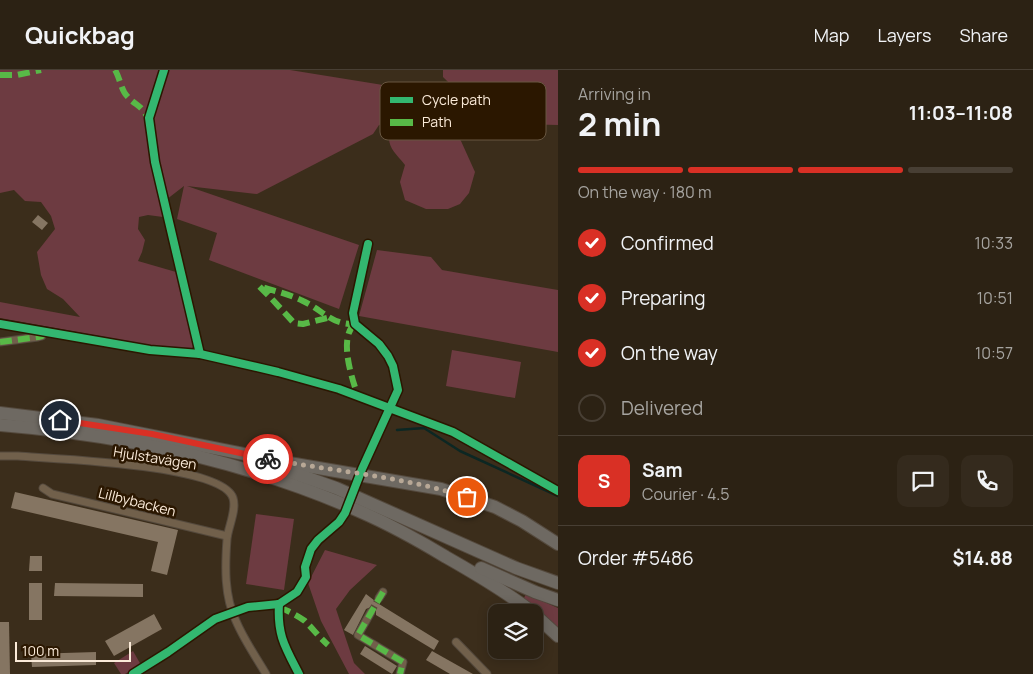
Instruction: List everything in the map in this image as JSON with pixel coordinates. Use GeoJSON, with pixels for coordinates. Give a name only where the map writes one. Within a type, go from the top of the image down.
{"type":"FeatureCollection","features":[{"type":"Feature","properties":{"kind":"highway"},"geometry":{"type":"LineString","coordinates":[[0,413],[98,425],[441,489],[495,507],[522,521],[558,544]]}},
{"type":"Feature","properties":{"kind":"highway"},"geometry":{"type":"LineString","coordinates":[[0,425],[40,428],[151,445],[261,474],[361,511],[423,543],[491,583],[520,604]]}},
{"type":"Feature","properties":{"kind":"highway"},"geometry":{"type":"LineString","coordinates":[[210,447],[336,488],[516,568],[558,583]]}},
{"type":"Feature","properties":{"kind":"highway"},"geometry":{"type":"LineString","coordinates":[[423,543],[516,584],[558,600]]}},
{"type":"Feature","properties":{"kind":"highway"},"geometry":{"type":"LineString","coordinates":[[543,622],[558,636]]}},
{"type":"Feature","properties":{"kind":"street"},"geometry":{"type":"LineString","coordinates":[[0,342],[38,337],[42,336],[44,332]]}},
{"type":"Feature","properties":{"kind":"street","name":"Hjulstavägen"},"geometry":{"type":"LineString","coordinates":[[0,456],[142,466],[169,470],[208,480],[224,487],[233,498],[234,504],[227,536],[226,584],[236,621],[266,674]]}},
{"type":"Feature","properties":{"kind":"street","name":"Lillbybacken"},"geometry":{"type":"LineString","coordinates":[[43,488],[52,494],[227,536]]}},
{"type":"Feature","properties":{"kind":"street"},"geometry":{"type":"LineString","coordinates":[[371,612],[358,634],[403,662],[400,674]]}},
{"type":"Feature","properties":{"kind":"street"},"geometry":{"type":"LineString","coordinates":[[456,642],[488,674]]}},
{"type":"Feature","properties":{"kind":"shaded area"},"geometry":{"type":"Polygon","coordinates":[[[0,70],[290,70],[380,85],[380,125],[373,134],[257,194],[187,186],[359,245],[339,309],[209,260],[217,233],[177,219],[184,186],[162,203],[163,217],[148,215],[139,217],[138,229],[145,240],[138,261],[176,272],[180,278],[195,346],[187,351],[176,350],[0,318],[0,302],[80,317],[63,299],[47,289],[41,275],[37,252],[55,229],[51,216],[41,202],[25,201],[14,190],[0,193],[0,70]]]}},
{"type":"Feature","properties":{"kind":"shaded area"},"geometry":{"type":"Polygon","coordinates":[[[443,70],[558,70],[558,125],[546,125],[546,82],[448,82],[443,77],[443,70]]]}},
{"type":"Feature","properties":{"kind":"shaded area"},"geometry":{"type":"Polygon","coordinates":[[[389,140],[460,140],[475,172],[469,193],[460,204],[448,209],[426,209],[405,200],[400,182],[405,165],[389,140]]]}},
{"type":"Feature","properties":{"kind":"shaded area"},"geometry":{"type":"Polygon","coordinates":[[[377,250],[431,257],[442,270],[558,290],[558,352],[359,316],[377,250]]]}},
{"type":"Feature","properties":{"kind":"shaded area"},"geometry":{"type":"Polygon","coordinates":[[[452,350],[521,362],[515,398],[446,386],[452,350]]]}},
{"type":"Feature","properties":{"kind":"shaded area"},"geometry":{"type":"Polygon","coordinates":[[[256,514],[294,519],[284,590],[246,584],[256,514]]]}},
{"type":"Feature","properties":{"kind":"shaded area"},"geometry":{"type":"Polygon","coordinates":[[[325,550],[377,565],[350,590],[336,609],[354,663],[365,674],[349,674],[321,621],[308,583],[325,550]]]}},
{"type":"Feature","properties":{"kind":"shaded area"},"geometry":{"type":"Polygon","coordinates":[[[526,594],[558,608],[558,628],[543,616],[543,604],[528,604],[523,600],[526,594]]]}},
{"type":"Feature","properties":{"kind":"shaded area"},"geometry":{"type":"Polygon","coordinates":[[[133,651],[141,665],[125,674],[121,674],[114,663],[133,651]]]}},
{"type":"Feature","properties":{"kind":"building"},"geometry":{"type":"Polygon","coordinates":[[[38,215],[48,223],[42,230],[32,222],[38,215]]]}},
{"type":"Feature","properties":{"kind":"building"},"geometry":{"type":"Polygon","coordinates":[[[15,492],[178,530],[167,575],[151,571],[158,542],[11,508],[15,492]]]}},
{"type":"Feature","properties":{"kind":"building"},"geometry":{"type":"Polygon","coordinates":[[[30,556],[42,556],[42,571],[29,571],[30,556]]]}},
{"type":"Feature","properties":{"kind":"building"},"geometry":{"type":"Polygon","coordinates":[[[29,583],[42,583],[42,620],[29,620],[29,583]]]}},
{"type":"Feature","properties":{"kind":"building"},"geometry":{"type":"Polygon","coordinates":[[[55,583],[143,584],[143,597],[54,596],[55,583]]]}},
{"type":"Feature","properties":{"kind":"building"},"geometry":{"type":"Polygon","coordinates":[[[366,594],[439,641],[434,650],[376,615],[376,610],[371,607],[366,609],[353,635],[344,630],[366,594]]]}},
{"type":"Feature","properties":{"kind":"building"},"geometry":{"type":"Polygon","coordinates":[[[154,614],[162,629],[114,656],[105,641],[154,614]]]}},
{"type":"Feature","properties":{"kind":"building"},"geometry":{"type":"Polygon","coordinates":[[[0,622],[9,622],[10,674],[0,674],[0,622]]]}},
{"type":"Feature","properties":{"kind":"building"},"geometry":{"type":"Polygon","coordinates":[[[365,646],[397,666],[392,674],[360,654],[365,646]]]}},
{"type":"Feature","properties":{"kind":"building"},"geometry":{"type":"Polygon","coordinates":[[[432,651],[473,674],[450,674],[426,660],[432,651]]]}},
{"type":"Feature","properties":{"kind":"building"},"geometry":{"type":"Polygon","coordinates":[[[96,652],[96,665],[32,667],[31,654],[96,652]]]}},
{"type":"Feature","properties":{"kind":"waterway"},"geometry":{"type":"LineString","coordinates":[[397,430],[424,428],[460,451],[558,496]]}},
{"type":"Feature","properties":{"kind":"tunnel"},"geometry":{"type":"LineString","coordinates":[[371,612],[379,598]]}},
{"type":"Feature","properties":{"kind":"marked path"},"geometry":{"type":"LineString","coordinates":[[0,75],[17,75],[41,70]]}},
{"type":"Feature","properties":{"kind":"marked path"},"geometry":{"type":"LineString","coordinates":[[115,70],[125,93],[130,100],[141,108],[149,120]]}},
{"type":"Feature","properties":{"kind":"marked path"},"geometry":{"type":"LineString","coordinates":[[327,318],[303,324],[294,323],[259,286],[298,299],[333,320],[355,324]]}},
{"type":"Feature","properties":{"kind":"marked path"},"geometry":{"type":"LineString","coordinates":[[355,324],[347,338],[347,348],[350,369],[358,396]]}},
{"type":"Feature","properties":{"kind":"marked path"},"geometry":{"type":"LineString","coordinates":[[0,342],[38,337],[42,336],[44,332]]}},
{"type":"Feature","properties":{"kind":"marked path"},"geometry":{"type":"LineString","coordinates":[[383,592],[358,635],[403,662],[400,674]]}},
{"type":"Feature","properties":{"kind":"marked path"},"geometry":{"type":"LineString","coordinates":[[279,607],[305,621],[328,645]]}},
{"type":"Feature","properties":{"kind":"cycle path"},"geometry":{"type":"LineString","coordinates":[[164,70],[149,118],[155,162],[200,354]]}},
{"type":"Feature","properties":{"kind":"cycle path"},"geometry":{"type":"LineString","coordinates":[[279,604],[297,592],[306,577],[305,567],[311,549],[318,540],[339,522],[345,513],[362,469],[398,390],[393,366],[388,356],[379,344],[355,324],[353,313],[368,244]]}},
{"type":"Feature","properties":{"kind":"cycle path"},"geometry":{"type":"LineString","coordinates":[[0,324],[150,350],[200,354],[278,372],[339,389],[453,432],[558,491]]}},
{"type":"Feature","properties":{"kind":"cycle path"},"geometry":{"type":"LineString","coordinates":[[279,604],[281,633],[299,674]]}},
{"type":"Feature","properties":{"kind":"cycle path"},"geometry":{"type":"LineString","coordinates":[[133,674],[215,619],[248,607],[279,604]]}},
{"type":"Feature","properties":{"kind":"way so far"},"geometry":{"type":"LineString","coordinates":[[268,459],[416,484],[467,497]]}},
{"type":"Feature","properties":{"kind":"route"},"geometry":{"type":"LineString","coordinates":[[60,420],[152,434],[268,459]]}}]}
